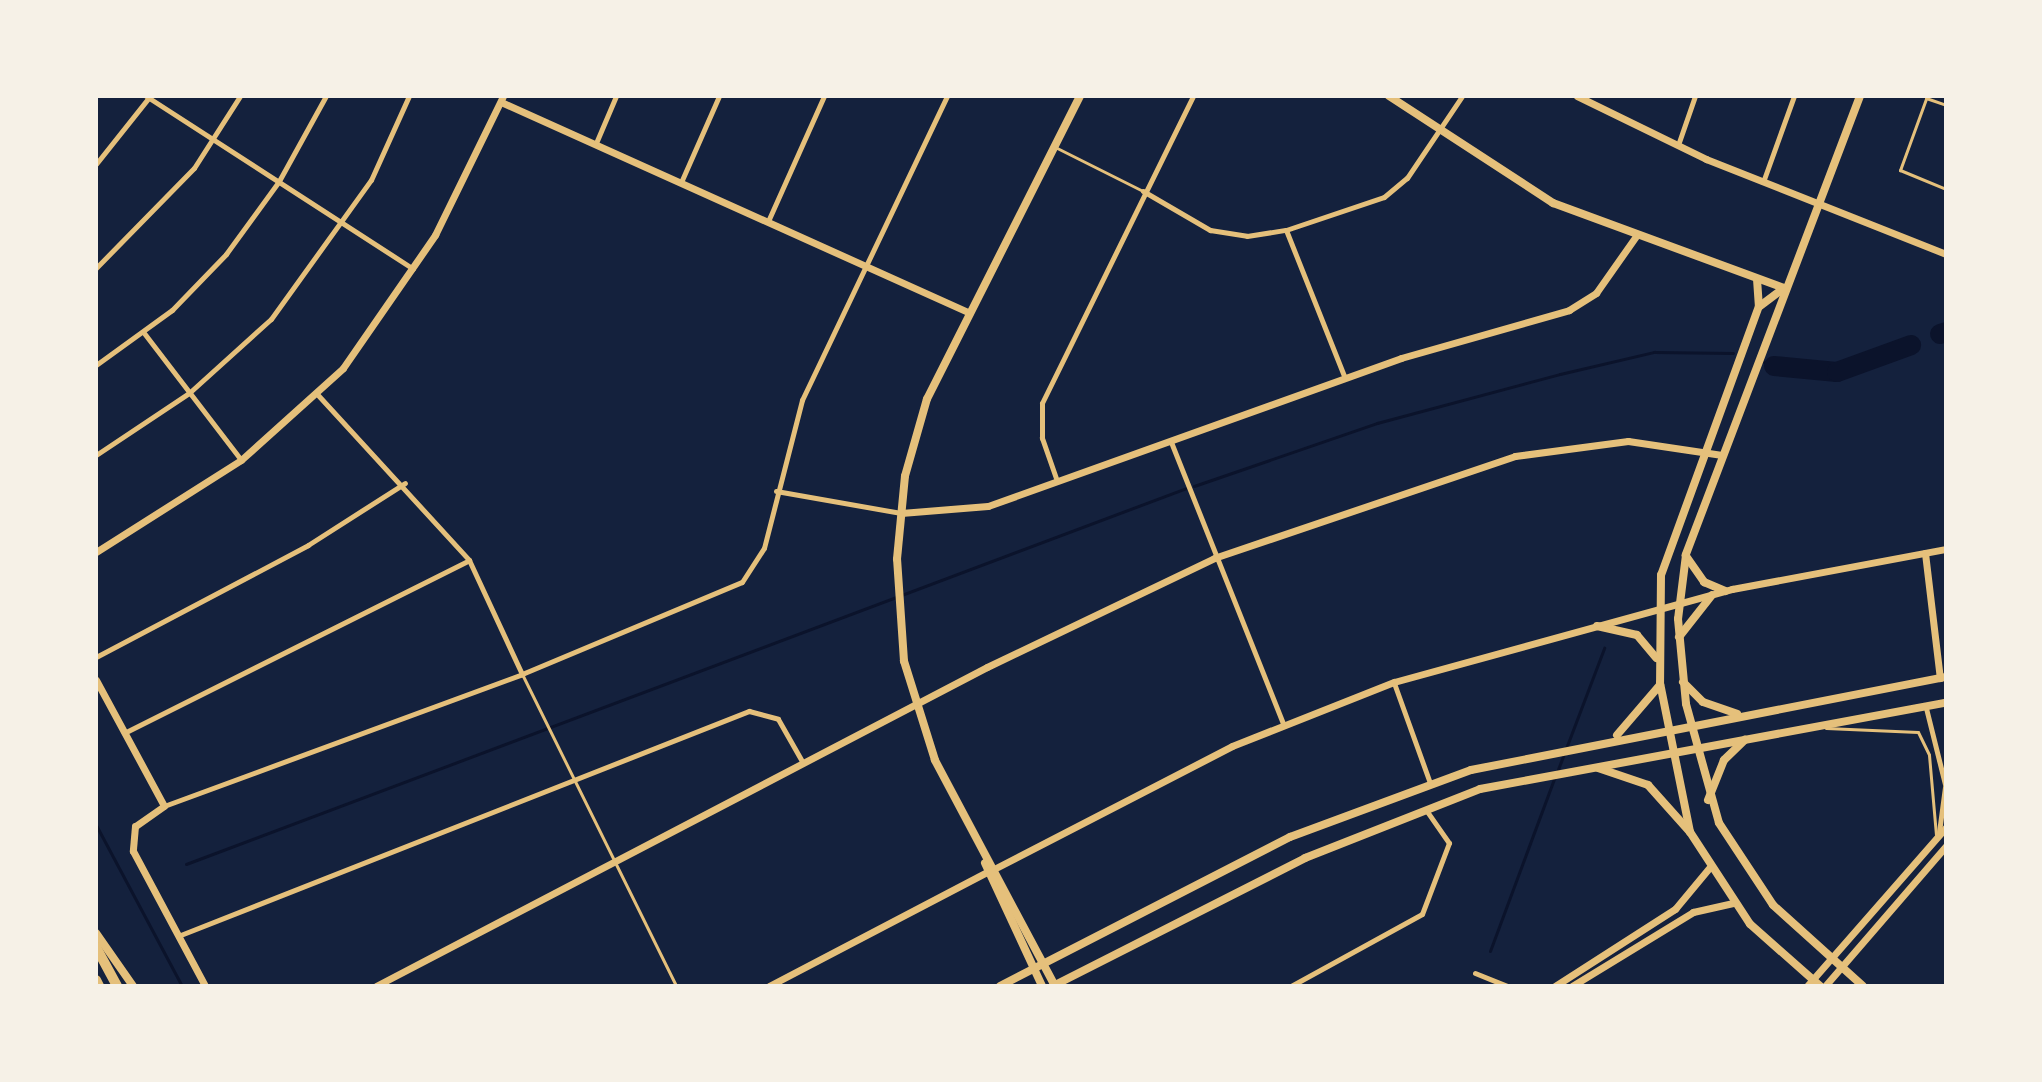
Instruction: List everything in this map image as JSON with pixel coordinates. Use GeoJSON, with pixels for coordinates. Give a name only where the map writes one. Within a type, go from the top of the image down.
{"type":"FeatureCollection","features":[{"type":"Feature","properties":{"kind":"highway"},"geometry":{"type":"LineString","coordinates":[[96,947],[118,984]]}},
{"type":"Feature","properties":{"kind":"highway"},"geometry":{"type":"LineString","coordinates":[[96,980],[99,986]]}},
{"type":"Feature","properties":{"kind":"main road"},"geometry":{"type":"LineString","coordinates":[[1042,986],[916,704],[897,605],[897,588],[901,513],[920,419],[1080,96]]}},
{"type":"Feature","properties":{"kind":"main road"},"geometry":{"type":"LineString","coordinates":[[1389,96],[1439,132],[1553,203],[1784,288]]}},
{"type":"Feature","properties":{"kind":"main road"},"geometry":{"type":"LineString","coordinates":[[1860,96],[1784,288],[1686,555],[1678,604],[1678,638],[1689,723],[1708,800],[1750,875],[1829,961],[1863,986]]}},
{"type":"Feature","properties":{"kind":"main road"},"geometry":{"type":"LineString","coordinates":[[1757,279],[1759,306],[1661,575],[1656,610],[1658,662],[1670,753],[1690,832],[1733,903],[1816,985]]}},
{"type":"Feature","properties":{"kind":"main road"},"geometry":{"type":"LineString","coordinates":[[1759,306],[1784,288]]}},
{"type":"Feature","properties":{"kind":"main road"},"geometry":{"type":"LineString","coordinates":[[1686,555],[1704,582],[1725,591]]}},
{"type":"Feature","properties":{"kind":"main road"},"geometry":{"type":"LineString","coordinates":[[1678,638],[1712,595]]}},
{"type":"Feature","properties":{"kind":"main road"},"geometry":{"type":"LineString","coordinates":[[1597,626],[1637,635],[1658,662]]}},
{"type":"Feature","properties":{"kind":"main road"},"geometry":{"type":"LineString","coordinates":[[1000,986],[1290,837],[1430,783],[1614,737],[1943,678]]}},
{"type":"Feature","properties":{"kind":"main road"},"geometry":{"type":"LineString","coordinates":[[1683,682],[1703,702],[1742,715]]}},
{"type":"Feature","properties":{"kind":"main road"},"geometry":{"type":"LineString","coordinates":[[1614,737],[1660,685]]}},
{"type":"Feature","properties":{"kind":"main road"},"geometry":{"type":"LineString","coordinates":[[987,868],[1054,986],[1305,858],[1425,809],[1503,782],[1946,703]]}},
{"type":"Feature","properties":{"kind":"main road"},"geometry":{"type":"LineString","coordinates":[[1708,800],[1724,760],[1745,740]]}},
{"type":"Feature","properties":{"kind":"main road"},"geometry":{"type":"LineString","coordinates":[[1585,766],[1648,785],[1690,832]]}},
{"type":"Feature","properties":{"kind":"main road"},"geometry":{"type":"LineString","coordinates":[[96,933],[118,984]]}},
{"type":"Feature","properties":{"kind":"main road"},"geometry":{"type":"LineString","coordinates":[[96,933],[133,986]]}},
{"type":"Feature","properties":{"kind":"street"},"geometry":{"type":"LineString","coordinates":[[96,268],[170,198],[214,140],[240,96]]}},
{"type":"Feature","properties":{"kind":"street"},"geometry":{"type":"LineString","coordinates":[[96,365],[144,333],[226,254],[279,181],[326,96]]}},
{"type":"Feature","properties":{"kind":"street"},"geometry":{"type":"LineString","coordinates":[[96,455],[189,393],[271,319],[343,223],[409,96]]}},
{"type":"Feature","properties":{"kind":"street"},"geometry":{"type":"LineString","coordinates":[[596,143],[616,96]]}},
{"type":"Feature","properties":{"kind":"street"},"geometry":{"type":"LineString","coordinates":[[682,180],[719,96]]}},
{"type":"Feature","properties":{"kind":"street"},"geometry":{"type":"LineString","coordinates":[[769,219],[824,96]]}},
{"type":"Feature","properties":{"kind":"street"},"geometry":{"type":"LineString","coordinates":[[205,986],[136,858],[135,826],[164,806],[522,674],[742,582],[764,548],[776,491],[802,400],[864,262],[947,96]]}},
{"type":"Feature","properties":{"kind":"street"},"geometry":{"type":"LineString","coordinates":[[1057,482],[1042,438],[1042,403],[1143,191],[1193,96]]}},
{"type":"Feature","properties":{"kind":"street"},"geometry":{"type":"LineString","coordinates":[[1143,191],[1210,230],[1247,236],[1286,230],[1384,197],[1407,178],[1462,96]]}},
{"type":"Feature","properties":{"kind":"street"},"geometry":{"type":"LineString","coordinates":[[1577,96],[1677,146],[1946,254]]}},
{"type":"Feature","properties":{"kind":"street"},"geometry":{"type":"LineString","coordinates":[[1677,146],[1695,96]]}},
{"type":"Feature","properties":{"kind":"street"},"geometry":{"type":"LineString","coordinates":[[1762,182],[1794,96]]}},
{"type":"Feature","properties":{"kind":"street"},"geometry":{"type":"LineString","coordinates":[[96,164],[149,97],[413,269]]}},
{"type":"Feature","properties":{"kind":"street"},"geometry":{"type":"LineString","coordinates":[[96,552],[241,460],[317,394],[413,269],[479,158],[502,99],[970,313]]}},
{"type":"Feature","properties":{"kind":"street"},"geometry":{"type":"LineString","coordinates":[[1286,230],[1345,378]]}},
{"type":"Feature","properties":{"kind":"street"},"geometry":{"type":"LineString","coordinates":[[776,491],[901,513],[968,512],[1345,378],[1583,304],[1636,236]]}},
{"type":"Feature","properties":{"kind":"street"},"geometry":{"type":"LineString","coordinates":[[144,333],[241,460]]}},
{"type":"Feature","properties":{"kind":"street"},"geometry":{"type":"LineString","coordinates":[[317,394],[405,483],[469,560],[522,674]]}},
{"type":"Feature","properties":{"kind":"street"},"geometry":{"type":"LineString","coordinates":[[376,986],[916,704],[1214,558],[1515,456],[1628,441],[1722,455]]}},
{"type":"Feature","properties":{"kind":"street"},"geometry":{"type":"LineString","coordinates":[[1171,442],[1214,558],[1283,724]]}},
{"type":"Feature","properties":{"kind":"street"},"geometry":{"type":"LineString","coordinates":[[96,657],[308,545],[405,483]]}},
{"type":"Feature","properties":{"kind":"street"},"geometry":{"type":"LineString","coordinates":[[769,986],[987,868],[1283,724],[1394,682],[1725,591],[1946,549]]}},
{"type":"Feature","properties":{"kind":"street"},"geometry":{"type":"LineString","coordinates":[[1925,553],[1943,678]]}},
{"type":"Feature","properties":{"kind":"street"},"geometry":{"type":"LineString","coordinates":[[124,733],[469,560]]}},
{"type":"Feature","properties":{"kind":"street"},"geometry":{"type":"LineString","coordinates":[[96,680],[164,806]]}},
{"type":"Feature","properties":{"kind":"street"},"geometry":{"type":"LineString","coordinates":[[1394,682],[1430,783]]}},
{"type":"Feature","properties":{"kind":"street"},"geometry":{"type":"LineString","coordinates":[[1926,707],[1946,787],[1936,838]]}},
{"type":"Feature","properties":{"kind":"street"},"geometry":{"type":"LineString","coordinates":[[178,936],[749,711],[778,719],[803,763]]}},
{"type":"Feature","properties":{"kind":"street"},"geometry":{"type":"LineString","coordinates":[[1291,986],[1422,914],[1449,843],[1425,809]]}},
{"type":"Feature","properties":{"kind":"street"},"geometry":{"type":"LineString","coordinates":[[1816,985],[1829,961],[1946,827]]}},
{"type":"Feature","properties":{"kind":"street"},"geometry":{"type":"LineString","coordinates":[[1816,985],[1839,969],[1946,846]]}},
{"type":"Feature","properties":{"kind":"street"},"geometry":{"type":"LineString","coordinates":[[1555,986],[1675,909],[1709,868]]}},
{"type":"Feature","properties":{"kind":"street"},"geometry":{"type":"LineString","coordinates":[[1572,986],[1693,912],[1733,903]]}},
{"type":"Feature","properties":{"kind":"street"},"geometry":{"type":"LineString","coordinates":[[1475,973],[1508,986]]}},
{"type":"Feature","properties":{"kind":"lane"},"geometry":{"type":"LineString","coordinates":[[1946,105],[1927,97],[1901,171],[1946,189]]}},
{"type":"Feature","properties":{"kind":"lane"},"geometry":{"type":"LineString","coordinates":[[1054,147],[1143,191]]}},
{"type":"Feature","properties":{"kind":"lane"},"geometry":{"type":"LineString","coordinates":[[522,674],[571,780],[676,986]]}},
{"type":"Feature","properties":{"kind":"lane"},"geometry":{"type":"LineString","coordinates":[[1819,725],[1844,732],[1918,732],[1929,755],[1936,838]]}},
{"type":"Feature","properties":{"kind":"waterway"},"geometry":{"type":"LineString","coordinates":[[1940,334],[1946,332]]}},
{"type":"Feature","properties":{"kind":"waterway"},"geometry":{"type":"LineString","coordinates":[[1774,366],[1837,372],[1911,345]]}},
{"type":"Feature","properties":{"kind":"waterway"},"geometry":{"type":"LineString","coordinates":[[1194,486],[1377,423],[1560,374],[1654,352],[1733,353]]}},
{"type":"Feature","properties":{"kind":"waterway"},"geometry":{"type":"LineString","coordinates":[[1762,361],[1774,366]]}},
{"type":"Feature","properties":{"kind":"waterway"},"geometry":{"type":"LineString","coordinates":[[186,864],[1189,487]]}},
{"type":"Feature","properties":{"kind":"waterway"},"geometry":{"type":"LineString","coordinates":[[1557,772],[1604,648]]}},
{"type":"Feature","properties":{"kind":"waterway"},"geometry":{"type":"LineString","coordinates":[[1490,951],[1554,779]]}},
{"type":"Feature","properties":{"kind":"waterway"},"geometry":{"type":"LineString","coordinates":[[96,825],[182,986]]}}]}
